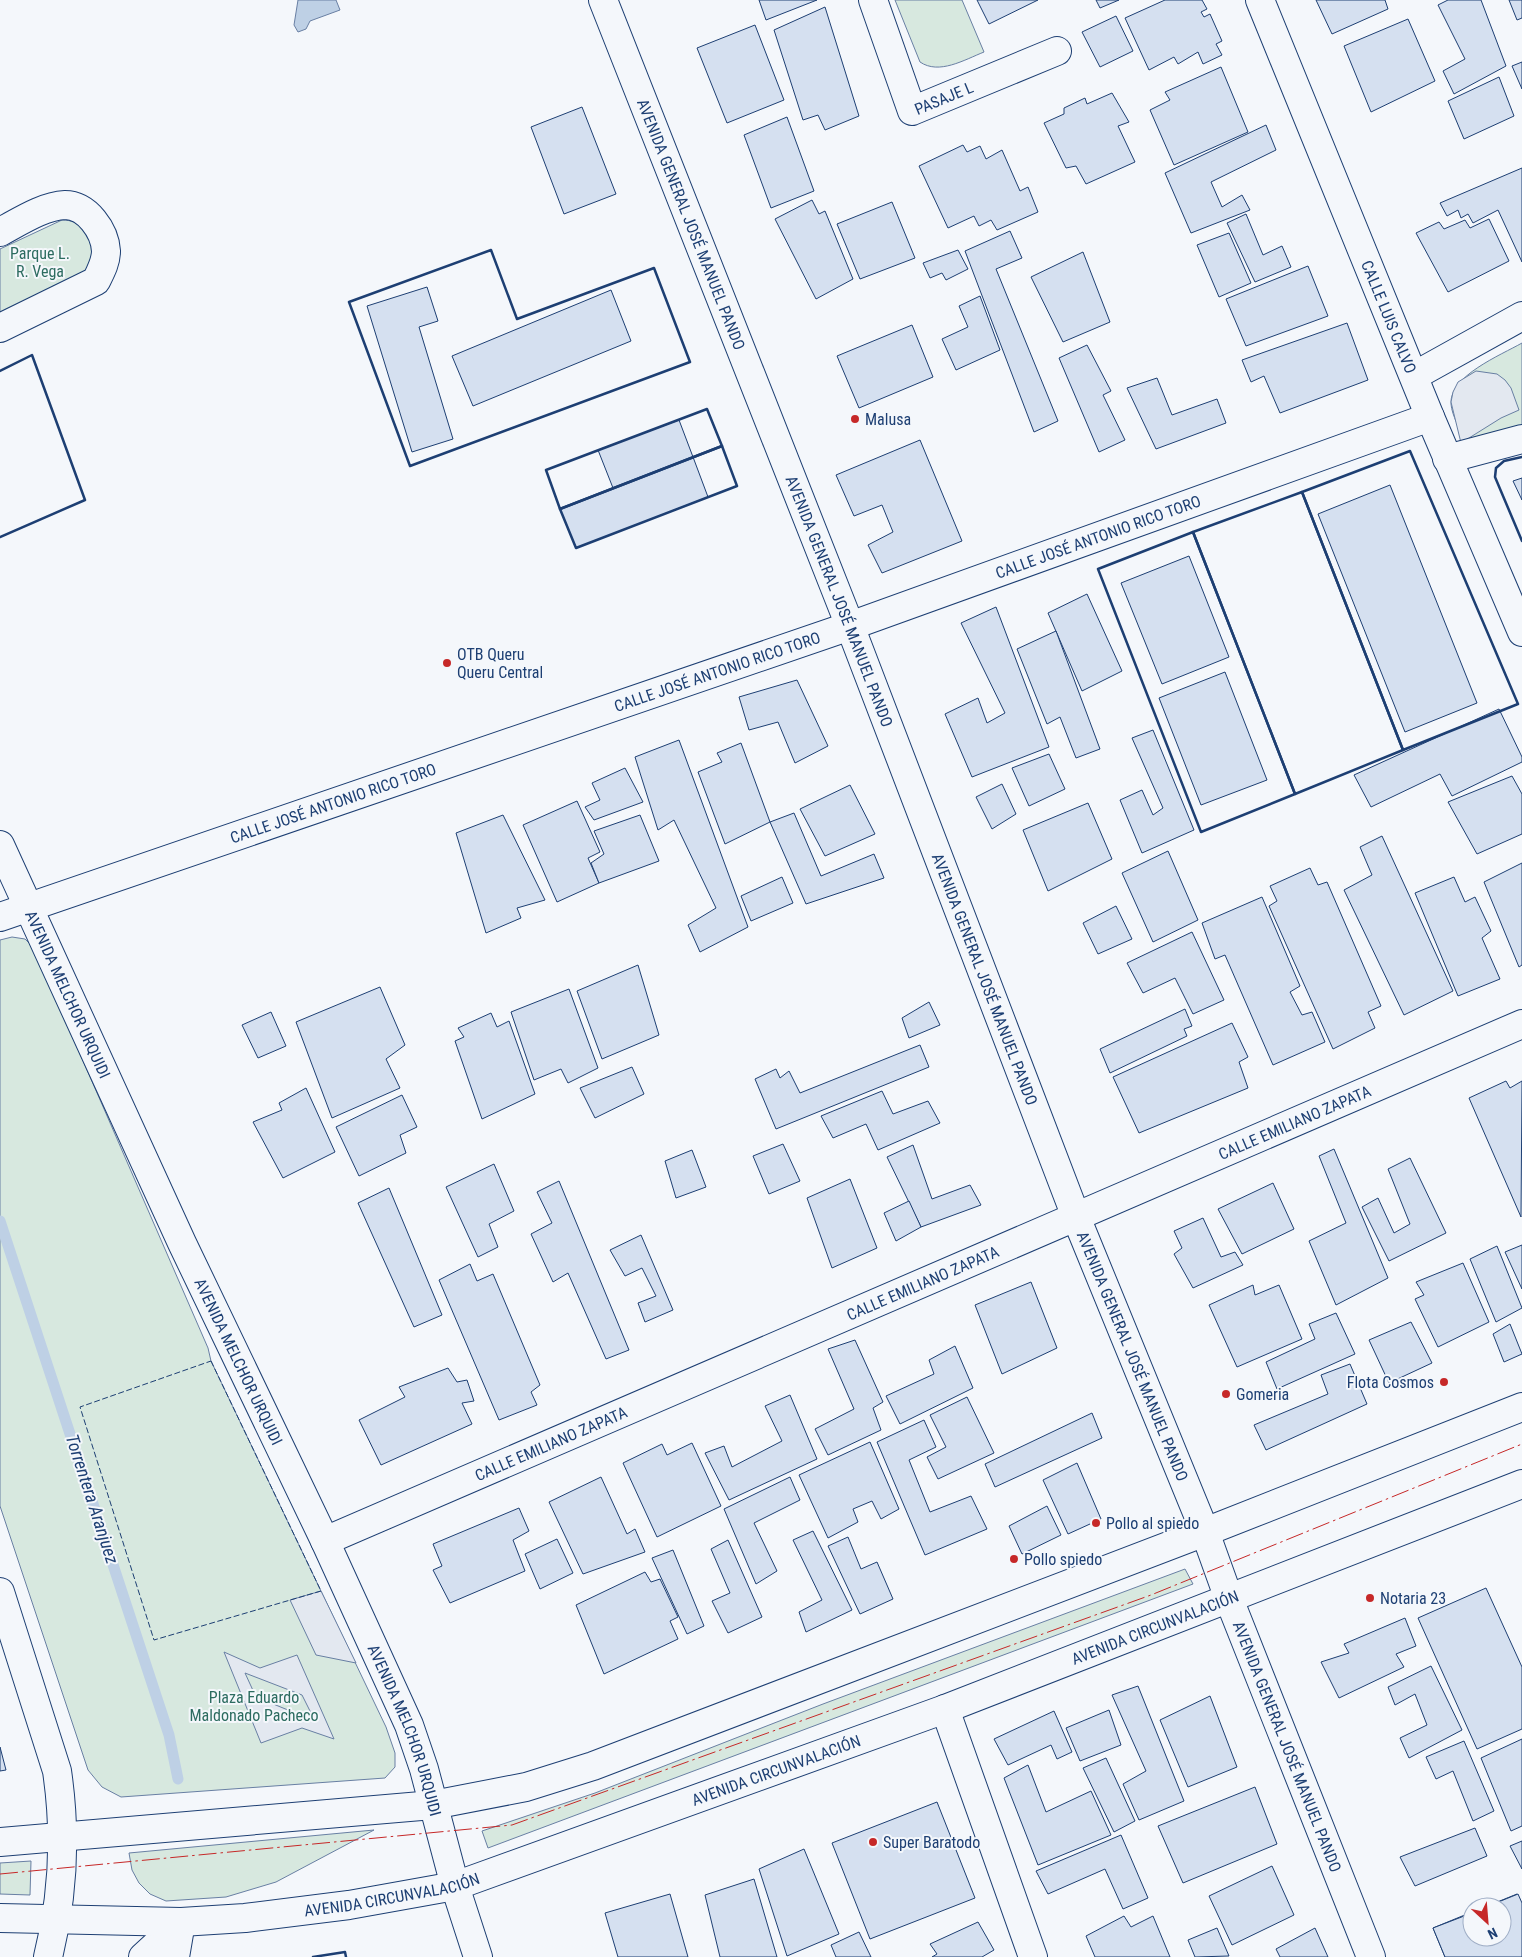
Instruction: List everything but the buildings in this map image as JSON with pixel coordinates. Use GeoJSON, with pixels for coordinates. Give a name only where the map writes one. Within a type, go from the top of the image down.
{"type":"FeatureCollection","features":[{"type":"Feature","properties":{"kind":"main road","name":"AVENIDA GENERAL JOSÉ MANUEL PANDO"},"geometry":{"type":"LineString","coordinates":[[603,0],[850,626],[1076,1217],[1206,1532],[1229,1599],[1372,1957]]}},
{"type":"Feature","properties":{"kind":"main road","name":"PASAJE L"},"geometry":{"type":"LineString","coordinates":[[873,0],[912,112],[1057,50]]}},
{"type":"Feature","properties":{"kind":"main road","name":"CALLE LUIS CALVO"},"geometry":{"type":"LineString","coordinates":[[1260,0],[1447,459],[1522,632]]}},
{"type":"Feature","properties":{"kind":"main road"},"geometry":{"type":"LineString","coordinates":[[0,232],[48,208],[66,205],[82,211],[94,221],[102,235],[106,251],[104,267],[96,281],[0,328]]}},
{"type":"Feature","properties":{"kind":"main road"},"geometry":{"type":"LineString","coordinates":[[1414,376],[1522,316]]}},
{"type":"Feature","properties":{"kind":"main road","name":"CALLE JOSÉ ANTONIO RICO TORO"},"geometry":{"type":"LineString","coordinates":[[0,917],[850,626],[1430,417]]}},
{"type":"Feature","properties":{"kind":"main road"},"geometry":{"type":"LineString","coordinates":[[1447,459],[1522,439]]}},
{"type":"Feature","properties":{"kind":"main road","name":"AVENIDA MELCHOR URQUIDI"},"geometry":{"type":"LineString","coordinates":[[0,845],[182,1243],[325,1541],[409,1725],[455,1886],[478,1957]]}},
{"type":"Feature","properties":{"kind":"main road","name":"CALLE EMILIANO ZAPATA"},"geometry":{"type":"LineString","coordinates":[[325,1541],[1522,1024]]}},
{"type":"Feature","properties":{"kind":"main road"},"geometry":{"type":"LineString","coordinates":[[0,1842],[433,1805],[526,1787],[593,1766],[1206,1532],[1522,1407]]}},
{"type":"Feature","properties":{"kind":"main road","name":"AVENIDA CIRCUNVALACIÓN"},"geometry":{"type":"LineString","coordinates":[[0,1918],[57,1921],[181,1922],[296,1913],[455,1886],[945,1709],[1522,1484]]}},
{"type":"Feature","properties":{"kind":"main road"},"geometry":{"type":"LineString","coordinates":[[0,1592],[58,1771],[62,1800],[57,1921],[48,1957]]}},
{"type":"Feature","properties":{"kind":"main road"},"geometry":{"type":"LineString","coordinates":[[945,1709],[1033,1957]]}},
{"type":"Feature","properties":{"kind":"main road"},"geometry":{"type":"LineString","coordinates":[[143,1957],[181,1922]]}},
{"type":"Feature","properties":{"kind":"main road"},"geometry":{"type":"LineString","coordinates":[[175,1957],[181,1922]]}},
{"type":"Feature","properties":{"kind":"green space"},"geometry":{"type":"Polygon","coordinates":[[[895,0],[962,0],[984,52],[943,67],[927,66],[920,62],[895,0]]]}},
{"type":"Feature","properties":{"kind":"green space","name":"Parque L. R. Vega"},"geometry":{"type":"Polygon","coordinates":[[[62,220],[74,222],[82,228],[96,247],[87,273],[0,314],[0,249],[62,220]]]}},
{"type":"Feature","properties":{"kind":"green space"},"geometry":{"type":"Polygon","coordinates":[[[1522,343],[1522,426],[1465,440],[1456,422],[1451,404],[1458,384],[1490,360],[1522,343]]]}},
{"type":"Feature","properties":{"kind":"green space","name":"Plaza Eduardo Maldonado Pacheco"},"geometry":{"type":"Polygon","coordinates":[[[12,937],[25,939],[34,948],[208,1348],[211,1361],[386,1727],[395,1753],[395,1767],[385,1778],[121,1797],[102,1787],[88,1770],[0,1506],[0,940],[12,937]]]}},
{"type":"Feature","properties":{"kind":"green space"},"geometry":{"type":"Polygon","coordinates":[[[1185,1569],[1193,1584],[488,1848],[482,1831],[595,1793],[823,1704],[1185,1569]]]}},
{"type":"Feature","properties":{"kind":"green space"},"geometry":{"type":"Polygon","coordinates":[[[374,1830],[276,1882],[226,1897],[166,1901],[150,1894],[139,1883],[132,1870],[129,1853],[374,1830]]]}},
{"type":"Feature","properties":{"kind":"green space"},"geometry":{"type":"Polygon","coordinates":[[[31,1861],[30,1895],[0,1894],[0,1863],[31,1861]]]}},
{"type":"Feature","properties":{"kind":"shaded area"},"geometry":{"type":"Polygon","coordinates":[[[1476,371],[1497,374],[1505,380],[1511,388],[1519,410],[1501,418],[1461,443],[1451,402],[1453,392],[1458,382],[1476,371]]]}},
{"type":"Feature","properties":{"kind":"shaded area"},"geometry":{"type":"Polygon","coordinates":[[[321,1591],[356,1663],[316,1655],[290,1600],[321,1591]]]}},
{"type":"Feature","properties":{"kind":"shaded area"},"geometry":{"type":"Polygon","coordinates":[[[224,1652],[260,1668],[297,1655],[334,1739],[302,1728],[261,1743],[224,1652]],[[245,1673],[256,1697],[315,1721],[302,1695],[245,1673]]]}},
{"type":"Feature","properties":{"kind":"water"},"geometry":{"type":"Polygon","coordinates":[[[298,0],[336,0],[340,10],[310,21],[306,29],[298,32],[294,25],[298,0]]]}},
{"type":"Feature","properties":{"kind":"waterway","name":"Torrentera Aranjuez"},"geometry":{"type":"LineString","coordinates":[[0,1221],[169,1735],[178,1779]]}},
{"type":"Feature","properties":{"kind":"fence"},"geometry":{"type":"LineString","coordinates":[[211,1361],[321,1591],[154,1640],[80,1407],[211,1361]]}},
{"type":"Feature","properties":{"kind":"wall"},"geometry":{"type":"LineString","coordinates":[[491,250],[517,319],[654,268],[690,362],[410,466],[349,302],[491,250]]}},
{"type":"Feature","properties":{"kind":"wall"},"geometry":{"type":"LineString","coordinates":[[0,371],[32,355],[85,500],[0,537]]}},
{"type":"Feature","properties":{"kind":"wall"},"geometry":{"type":"LineString","coordinates":[[707,409],[722,446],[560,509],[546,470],[707,409]]}},
{"type":"Feature","properties":{"kind":"wall"},"geometry":{"type":"LineString","coordinates":[[722,446],[737,486],[576,548],[560,509],[722,446]]}},
{"type":"Feature","properties":{"kind":"wall"},"geometry":{"type":"LineString","coordinates":[[1410,451],[1518,704],[1403,750],[1302,492],[1410,451]]}},
{"type":"Feature","properties":{"kind":"wall"},"geometry":{"type":"LineString","coordinates":[[1522,457],[1504,461],[1496,468],[1495,477],[1522,541]]}},
{"type":"Feature","properties":{"kind":"wall"},"geometry":{"type":"LineString","coordinates":[[1302,492],[1403,750],[1295,794],[1193,532],[1302,492]]}},
{"type":"Feature","properties":{"kind":"wall"},"geometry":{"type":"LineString","coordinates":[[1193,532],[1295,794],[1201,832],[1098,569],[1193,532]]}},
{"type":"Feature","properties":{"kind":"wall"},"geometry":{"type":"LineString","coordinates":[[313,1957],[345,1952],[346,1957]]}},
{"type":"Feature","properties":{"kind":"power"},"geometry":{"type":"LineString","coordinates":[[0,1874],[512,1825],[1151,1595],[1522,1444]]}},
{"type":"Feature","properties":{"kind":"place","name":"Malusa"},"geometry":{"type":"Point","coordinates":[855,419]}},
{"type":"Feature","properties":{"kind":"place","name":"OTB Queru Queru Central"},"geometry":{"type":"Point","coordinates":[447,663]}},
{"type":"Feature","properties":{"kind":"place","name":"Flota Cosmos"},"geometry":{"type":"Point","coordinates":[1444,1382]}},
{"type":"Feature","properties":{"kind":"place","name":"Gomeria"},"geometry":{"type":"Point","coordinates":[1226,1394]}},
{"type":"Feature","properties":{"kind":"place","name":"Pollo al spiedo"},"geometry":{"type":"Point","coordinates":[1096,1523]}},
{"type":"Feature","properties":{"kind":"place","name":"Pollo spiedo"},"geometry":{"type":"Point","coordinates":[1014,1559]}},
{"type":"Feature","properties":{"kind":"place","name":"Notaria 23"},"geometry":{"type":"Point","coordinates":[1370,1598]}},
{"type":"Feature","properties":{"kind":"place","name":"Super Baratodo"},"geometry":{"type":"Point","coordinates":[873,1842]}}]}
